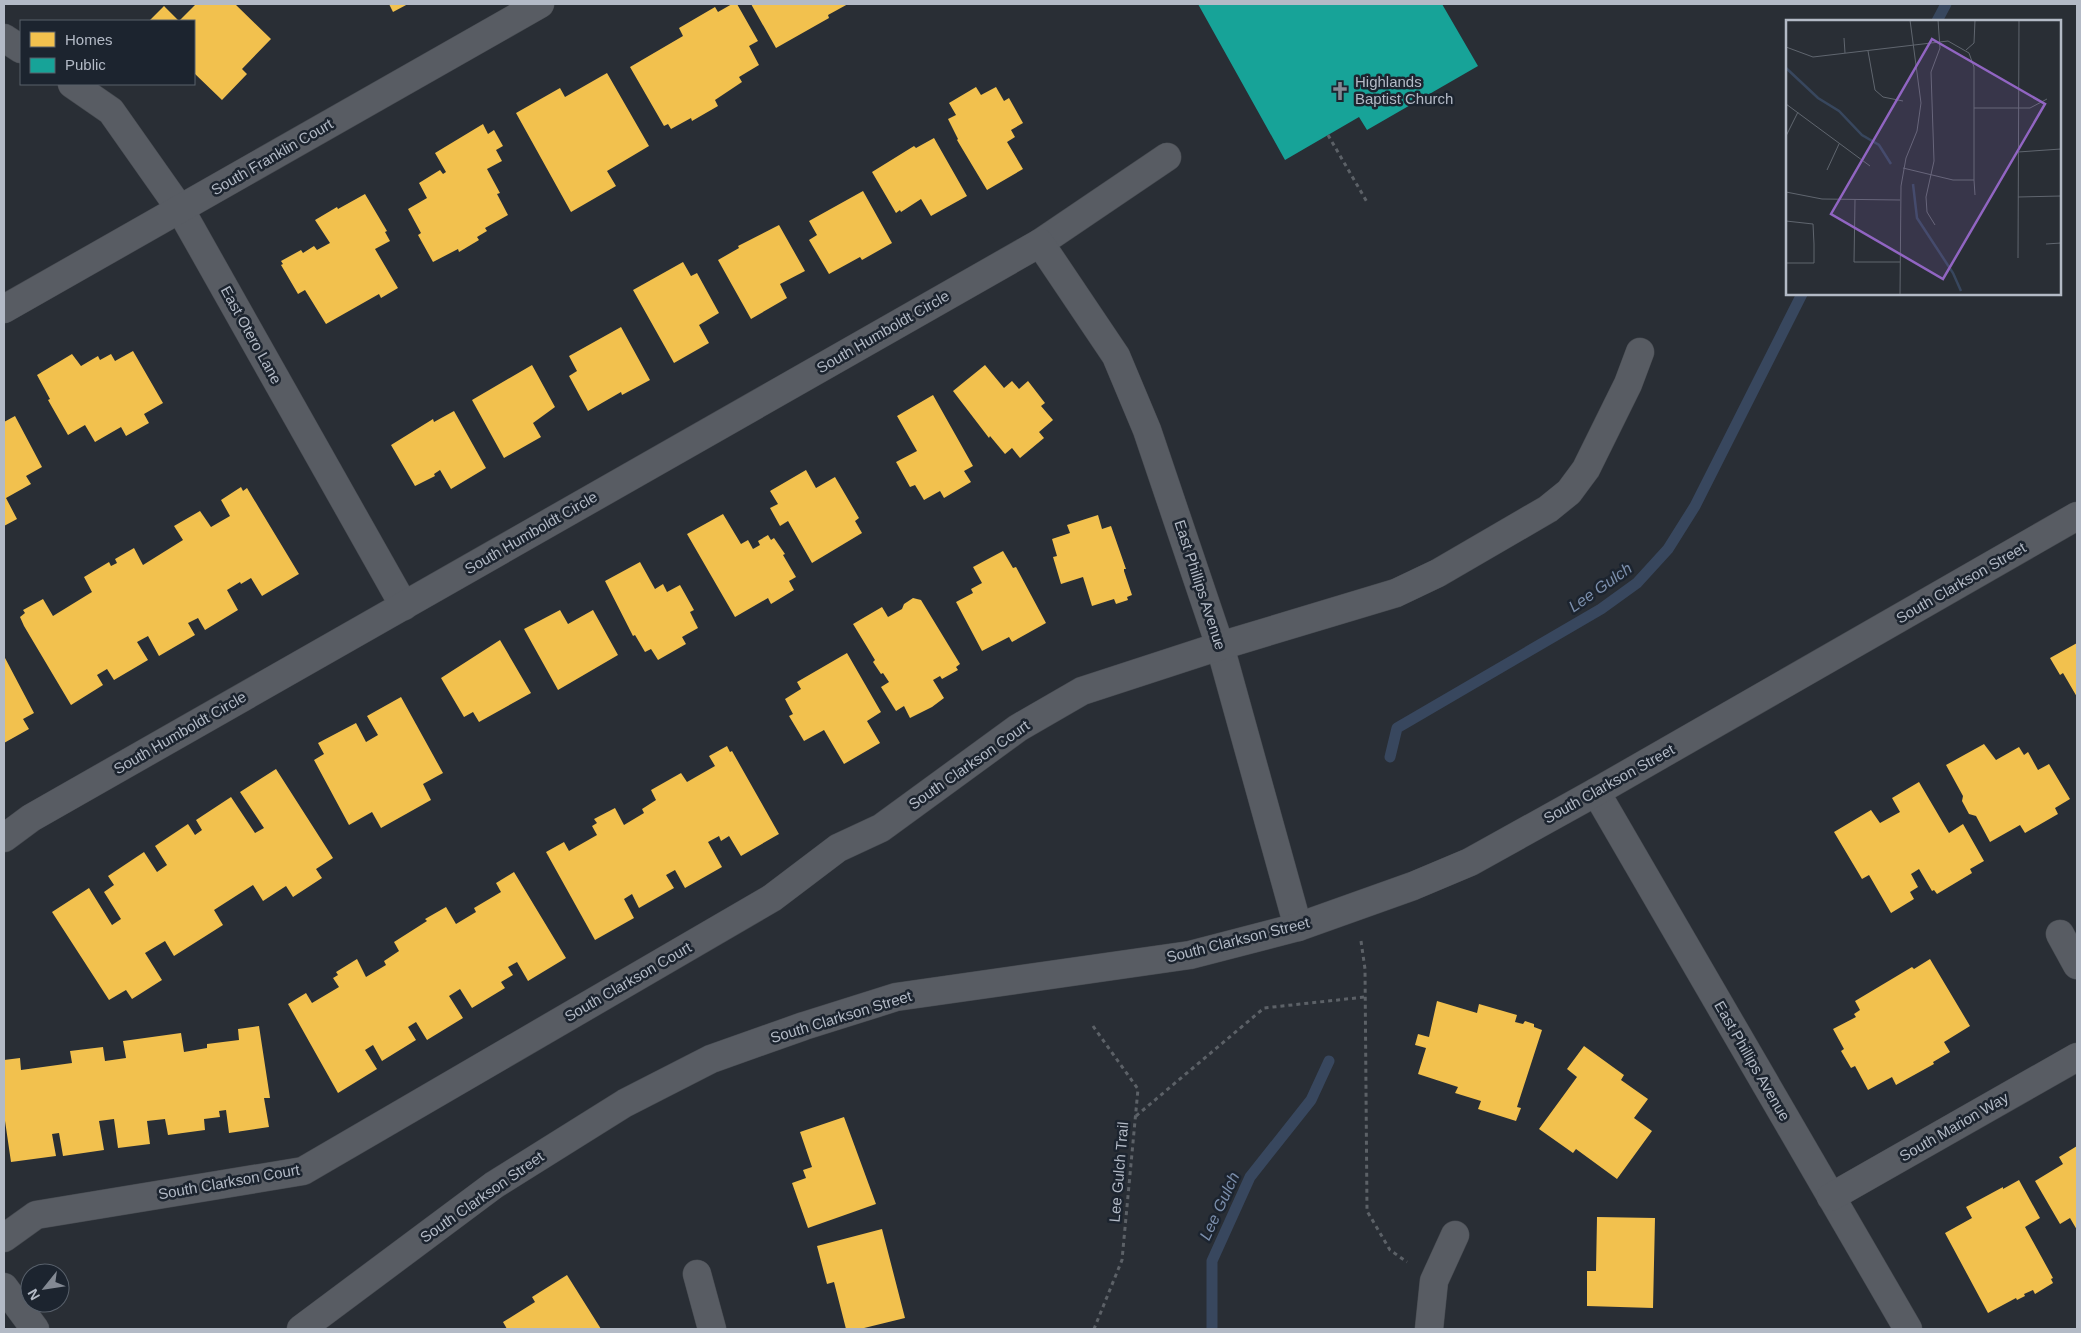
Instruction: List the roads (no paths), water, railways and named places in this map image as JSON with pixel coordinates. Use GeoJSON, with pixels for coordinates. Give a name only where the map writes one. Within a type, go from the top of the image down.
{"type":"FeatureCollection","features":[{"type":"Feature","properties":{"kind":"street","name":"South Franklin Court"},"geometry":{"type":"LineString","coordinates":[[4,309],[540,4]]}},
{"type":"Feature","properties":{"kind":"street"},"geometry":{"type":"LineString","coordinates":[[4,38],[20,48]]}},
{"type":"Feature","properties":{"kind":"street","name":"East Otero Lane"},"geometry":{"type":"LineString","coordinates":[[73,85],[111,111],[180,209],[404,606]]}},
{"type":"Feature","properties":{"kind":"street","name":"South Humboldt Circle"},"geometry":{"type":"LineString","coordinates":[[4,838],[31,818],[404,606],[1047,253],[1167,157]]}},
{"type":"Feature","properties":{"kind":"street","name":"East Phillips Avenue"},"geometry":{"type":"LineString","coordinates":[[1047,253],[1116,356],[1147,430],[1220,646],[1298,927]]}},
{"type":"Feature","properties":{"kind":"street","name":"South Clarkson Court"},"geometry":{"type":"LineString","coordinates":[[4,1238],[36,1216],[303,1171],[772,898],[838,848],[881,828],[1018,728],[1082,691],[1220,646],[1396,593],[1438,573],[1548,509],[1569,492],[1586,469],[1628,384],[1640,352]]}},
{"type":"Feature","properties":{"kind":"street","name":"South Clarkson Street"},"geometry":{"type":"LineString","coordinates":[[301,1329],[494,1185],[625,1103],[711,1059],[804,1026],[896,998],[1190,955],[1298,927],[1356,908],[1470,862],[1596,792],[2077,516]]}},
{"type":"Feature","properties":{"kind":"street","name":"East Phillips Avenue"},"geometry":{"type":"LineString","coordinates":[[1596,792],[1908,1329]]}},
{"type":"Feature","properties":{"kind":"street"},"geometry":{"type":"LineString","coordinates":[[2060,934],[2077,965]]}},
{"type":"Feature","properties":{"kind":"street","name":"South Marion Way"},"geometry":{"type":"LineString","coordinates":[[1831,1197],[2077,1057]]}},
{"type":"Feature","properties":{"kind":"street"},"geometry":{"type":"LineString","coordinates":[[1429,1329],[1434,1281],[1455,1236]]}},
{"type":"Feature","properties":{"kind":"street"},"geometry":{"type":"LineString","coordinates":[[697,1274],[712,1329]]}},
{"type":"Feature","properties":{"kind":"street"},"geometry":{"type":"LineString","coordinates":[[4,1287],[35,1329]]}},
{"type":"Feature","properties":{"kind":"waterway","name":"Lee Gulch"},"geometry":{"type":"LineString","coordinates":[[1938,20],[1946,4]]}},
{"type":"Feature","properties":{"kind":"waterway","name":"Lee Gulch"},"geometry":{"type":"LineString","coordinates":[[1390,757],[1397,728],[1601,609],[1637,583],[1668,549],[1695,506],[1801,295]]}},
{"type":"Feature","properties":{"kind":"waterway","name":"Lee Gulch"},"geometry":{"type":"LineString","coordinates":[[1212,1329],[1212,1261],[1250,1177],[1311,1100],[1329,1061]]}},
{"type":"Feature","properties":{"kind":"place","name":"Highlands Baptist Church"},"geometry":{"type":"Point","coordinates":[1340,91]}}]}
